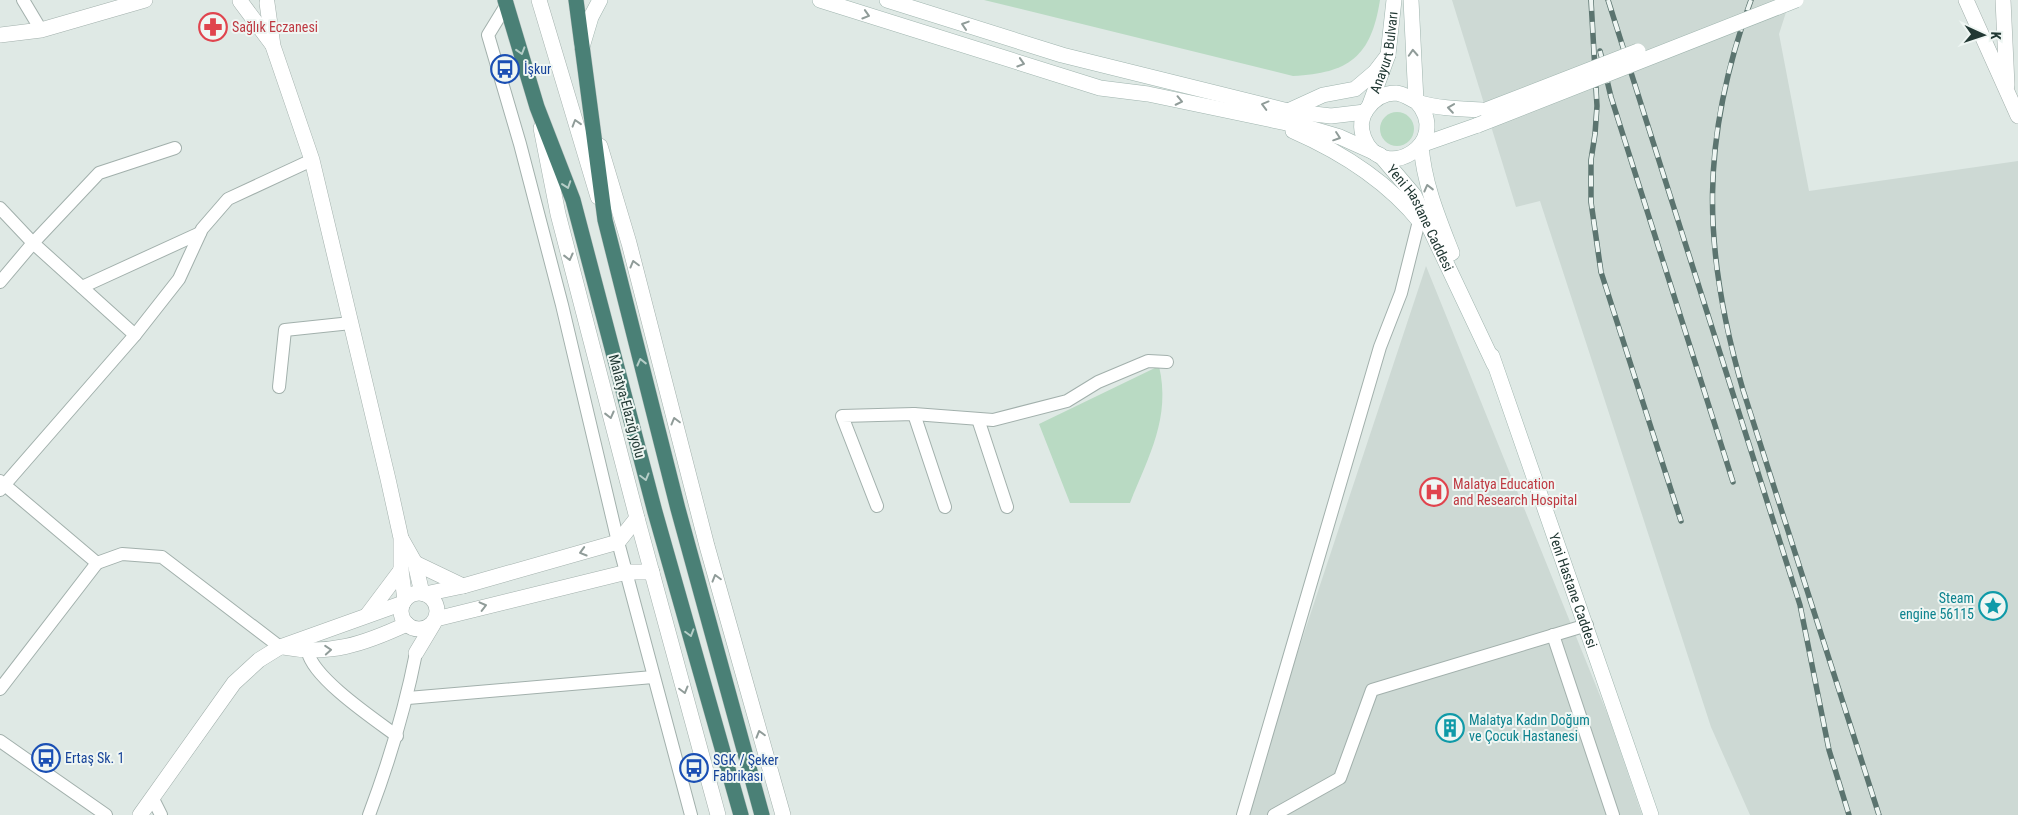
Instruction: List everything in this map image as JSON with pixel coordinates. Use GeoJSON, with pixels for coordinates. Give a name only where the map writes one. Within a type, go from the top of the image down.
{"type":"FeatureCollection","features":[{"type":"Feature","properties":{"kind":"highway","name":"Malatya-Elazığ yolu"},"geometry":{"type":"LineString","coordinates":[[576,0],[605,220],[678,509],[762,815]]}},
{"type":"Feature","properties":{"kind":"highway","name":"Malatya-Elazığ yolu"},"geometry":{"type":"LineString","coordinates":[[505,1],[537,107],[573,200],[654,512],[741,815]]}},
{"type":"Feature","properties":{"kind":"street"},"geometry":{"type":"LineString","coordinates":[[23,0],[41,30]]}},
{"type":"Feature","properties":{"kind":"street"},"geometry":{"type":"LineString","coordinates":[[0,35],[41,30],[145,0]]}},
{"type":"Feature","properties":{"kind":"street"},"geometry":{"type":"LineString","coordinates":[[539,0],[605,220]]}},
{"type":"Feature","properties":{"kind":"street"},"geometry":{"type":"LineString","coordinates":[[582,47],[591,18],[600,0]]}},
{"type":"Feature","properties":{"kind":"street"},"geometry":{"type":"LineString","coordinates":[[820,0],[1100,88],[1148,94],[1306,127],[1340,137],[1380,155],[1398,159],[1407,156],[1421,145],[1478,125],[1796,0]]}},
{"type":"Feature","properties":{"kind":"street","name":"Anayurt Bulvarı"},"geometry":{"type":"LineString","coordinates":[[1368,108],[1388,55],[1394,0]]}},
{"type":"Feature","properties":{"kind":"street","name":"Anayurt Bulvarı"},"geometry":{"type":"LineString","coordinates":[[1411,0],[1416,101]]}},
{"type":"Feature","properties":{"kind":"street"},"geometry":{"type":"LineString","coordinates":[[890,1],[1062,55],[1288,111],[1331,116],[1368,108],[1382,96],[1396,93],[1416,101],[1453,109],[1486,110],[1770,0]]}},
{"type":"Feature","properties":{"kind":"street"},"geometry":{"type":"LineString","coordinates":[[1966,0],[2018,116]]}},
{"type":"Feature","properties":{"kind":"street"},"geometry":{"type":"LineString","coordinates":[[2004,0],[2008,94]]}},
{"type":"Feature","properties":{"kind":"street"},"geometry":{"type":"LineString","coordinates":[[240,1],[254,7],[269,2],[273,46],[312,160],[401,538],[401,570],[404,601],[402,615],[408,625],[416,654]]}},
{"type":"Feature","properties":{"kind":"street"},"geometry":{"type":"LineString","coordinates":[[240,1],[273,46]]}},
{"type":"Feature","properties":{"kind":"street"},"geometry":{"type":"LineString","coordinates":[[505,1],[488,35],[520,144],[559,296],[618,542],[653,677],[692,815]]}},
{"type":"Feature","properties":{"kind":"street"},"geometry":{"type":"LineString","coordinates":[[1288,111],[1323,95],[1355,89],[1375,72],[1388,55]]}},
{"type":"Feature","properties":{"kind":"street"},"geometry":{"type":"LineString","coordinates":[[1416,101],[1426,116],[1427,127],[1421,145]]}},
{"type":"Feature","properties":{"kind":"street"},"geometry":{"type":"LineString","coordinates":[[537,107],[558,214],[637,518],[718,815]]}},
{"type":"Feature","properties":{"kind":"street"},"geometry":{"type":"LineString","coordinates":[[1368,108],[1362,133],[1366,143],[1380,155]]}},
{"type":"Feature","properties":{"kind":"street"},"geometry":{"type":"LineString","coordinates":[[1261,118],[1309,139],[1381,182],[1419,221],[1438,244]]}},
{"type":"Feature","properties":{"kind":"street"},"geometry":{"type":"LineString","coordinates":[[592,119],[631,253],[707,546],[783,815]]}},
{"type":"Feature","properties":{"kind":"street","name":"Yeni Hastane Caddesi"},"geometry":{"type":"LineString","coordinates":[[1421,145],[1423,168],[1432,202],[1494,364],[1651,815]]}},
{"type":"Feature","properties":{"kind":"street"},"geometry":{"type":"LineString","coordinates":[[0,282],[33,243],[99,173],[175,148]]}},
{"type":"Feature","properties":{"kind":"street","name":"Yeni Hastane Caddesi"},"geometry":{"type":"LineString","coordinates":[[1380,155],[1414,195],[1494,364]]}},
{"type":"Feature","properties":{"kind":"street"},"geometry":{"type":"LineString","coordinates":[[97,563],[1,486],[135,335],[179,279],[200,233],[228,198],[312,160]]}},
{"type":"Feature","properties":{"kind":"street"},"geometry":{"type":"LineString","coordinates":[[0,208],[33,243],[135,335]]}},
{"type":"Feature","properties":{"kind":"street"},"geometry":{"type":"LineString","coordinates":[[1243,815],[1380,346],[1401,293],[1419,221]]}},
{"type":"Feature","properties":{"kind":"street"},"geometry":{"type":"LineString","coordinates":[[82,287],[200,233]]}},
{"type":"Feature","properties":{"kind":"street"},"geometry":{"type":"LineString","coordinates":[[279,387],[285,330],[351,323]]}},
{"type":"Feature","properties":{"kind":"street"},"geometry":{"type":"LineString","coordinates":[[877,506],[842,416],[914,414],[993,420],[1068,401],[1098,382],[1148,361],[1167,362]]}},
{"type":"Feature","properties":{"kind":"street"},"geometry":{"type":"LineString","coordinates":[[914,414],[944,507]]}},
{"type":"Feature","properties":{"kind":"street"},"geometry":{"type":"LineString","coordinates":[[978,419],[1007,507]]}},
{"type":"Feature","properties":{"kind":"street"},"geometry":{"type":"LineString","coordinates":[[140,815],[234,683],[259,660],[280,646],[404,601],[411,595],[463,586],[618,542],[637,518]]}},
{"type":"Feature","properties":{"kind":"street"},"geometry":{"type":"LineString","coordinates":[[369,815],[397,736],[408,698],[416,654],[435,621],[437,605],[434,600],[423,593],[415,563],[401,538]]}},
{"type":"Feature","properties":{"kind":"street"},"geometry":{"type":"LineString","coordinates":[[0,689],[97,563],[122,554],[162,557],[280,646],[308,652],[340,649],[382,636],[408,625],[423,629],[435,621],[627,572],[652,572]]}},
{"type":"Feature","properties":{"kind":"street"},"geometry":{"type":"LineString","coordinates":[[415,563],[463,586]]}},
{"type":"Feature","properties":{"kind":"street"},"geometry":{"type":"LineString","coordinates":[[368,614],[401,570]]}},
{"type":"Feature","properties":{"kind":"street"},"geometry":{"type":"LineString","coordinates":[[1274,815],[1340,778],[1372,690],[1586,625]]}},
{"type":"Feature","properties":{"kind":"street"},"geometry":{"type":"LineString","coordinates":[[1553,636],[1613,815]]}},
{"type":"Feature","properties":{"kind":"street"},"geometry":{"type":"LineString","coordinates":[[308,652],[310,662],[350,701],[397,736]]}},
{"type":"Feature","properties":{"kind":"street"},"geometry":{"type":"LineString","coordinates":[[408,698],[653,677]]}},
{"type":"Feature","properties":{"kind":"street"},"geometry":{"type":"LineString","coordinates":[[0,741],[106,815]]}},
{"type":"Feature","properties":{"kind":"street"},"geometry":{"type":"LineString","coordinates":[[153,799],[161,815]]}},
{"type":"Feature","properties":{"kind":"shaded area"},"geometry":{"type":"Polygon","coordinates":[[[1452,0],[1790,0],[1779,34],[1809,191],[2018,161],[2018,815],[1750,815],[1711,727],[1540,201],[1516,207],[1452,0]]]}},
{"type":"Feature","properties":{"kind":"shaded area","name":"Malatya Education and Research Hospital"},"geometry":{"type":"Polygon","coordinates":[[[1426,266],[1609,718],[1642,815],[1236,815],[1247,805],[1426,266]]]}},
{"type":"Feature","properties":{"kind":"green space"},"geometry":{"type":"Polygon","coordinates":[[[984,0],[1380,0],[1370,36],[1354,58],[1343,66],[1329,71],[1293,76],[984,0]]]}},
{"type":"Feature","properties":{"kind":"green space"},"geometry":{"type":"Polygon","coordinates":[[[1397,112],[1404,113],[1409,117],[1413,122],[1413,136],[1409,141],[1404,145],[1397,146],[1390,145],[1385,141],[1381,136],[1380,129],[1381,122],[1385,117],[1390,113],[1397,112]]]}},
{"type":"Feature","properties":{"kind":"green space"},"geometry":{"type":"Polygon","coordinates":[[[1159,366],[1162,385],[1160,420],[1151,452],[1130,503],[1070,503],[1039,424],[1159,366]]]}},
{"type":"Feature","properties":{"kind":"railway"},"geometry":{"type":"LineString","coordinates":[[1591,0],[1597,106],[1591,160],[1591,202],[1601,272],[1681,521]]}},
{"type":"Feature","properties":{"kind":"railway"},"geometry":{"type":"LineString","coordinates":[[1608,0],[1800,605],[1829,750],[1849,815]]}},
{"type":"Feature","properties":{"kind":"railway"},"geometry":{"type":"LineString","coordinates":[[1751,0],[1734,51],[1722,100],[1715,147],[1712,194],[1714,241],[1720,289],[1729,338],[1743,390],[1879,815]]}},
{"type":"Feature","properties":{"kind":"railway"},"geometry":{"type":"LineString","coordinates":[[1600,51],[1611,97],[1733,482]]}},
{"type":"Feature","properties":{"kind":"place","name":"Sağlık Eczanesi"},"geometry":{"type":"Point","coordinates":[213,27]}},
{"type":"Feature","properties":{"kind":"place","name":"İşkur"},"geometry":{"type":"Point","coordinates":[505,69]}},
{"type":"Feature","properties":{"kind":"place","name":"Malatya Education and Research Hospital"},"geometry":{"type":"Point","coordinates":[1434,492]}},
{"type":"Feature","properties":{"kind":"place","name":"Steam engine 56115"},"geometry":{"type":"Point","coordinates":[1993,606]}},
{"type":"Feature","properties":{"kind":"place","name":"Malatya Kadın Doğum ve Çocuk Hastanesi"},"geometry":{"type":"Point","coordinates":[1450,728]}},
{"type":"Feature","properties":{"kind":"place","name":"Ertaş Sk. 1"},"geometry":{"type":"Point","coordinates":[46,758]}},
{"type":"Feature","properties":{"kind":"place","name":"SGK / Şeker Fabrikası"},"geometry":{"type":"Point","coordinates":[694,768]}}]}
